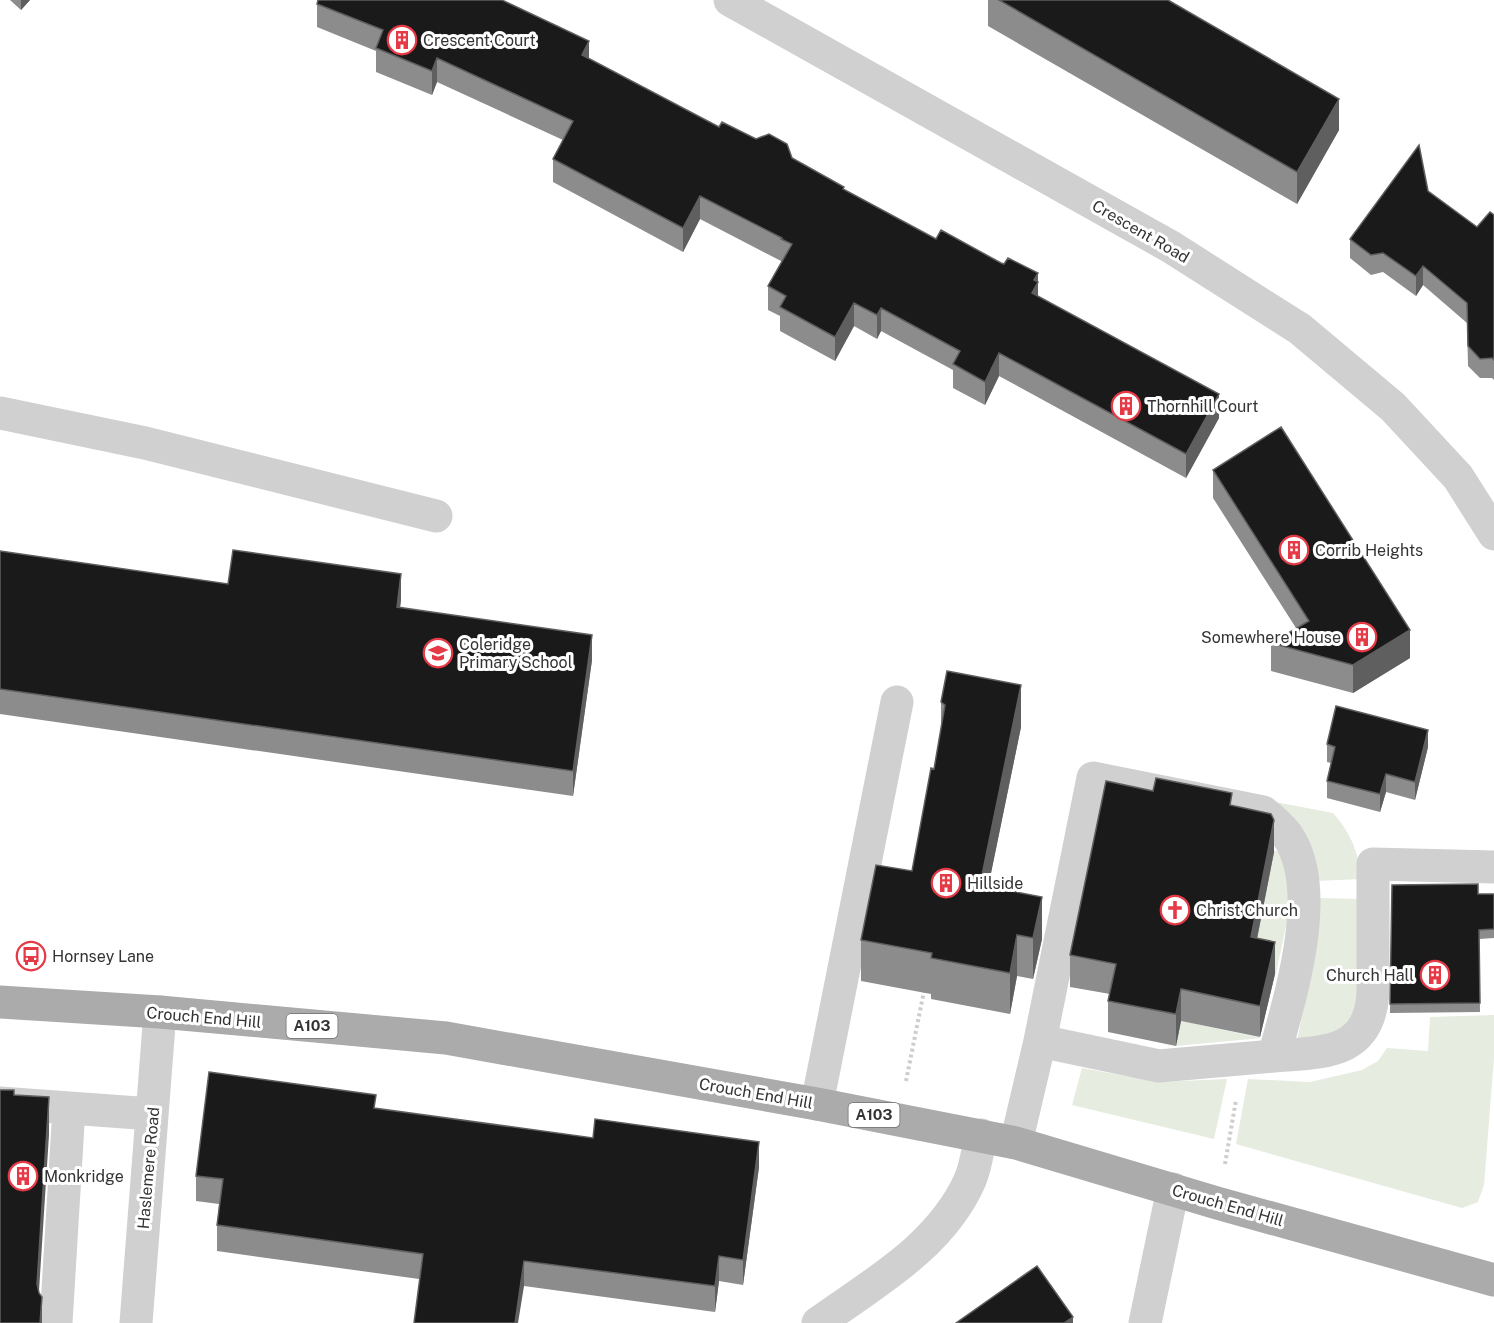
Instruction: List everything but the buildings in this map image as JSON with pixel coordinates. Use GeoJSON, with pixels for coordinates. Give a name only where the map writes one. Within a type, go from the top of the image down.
{"type":"FeatureCollection","features":[{"type":"Feature","properties":{"kind":"main road","name":"Crouch End Hill"},"geometry":{"type":"LineString","coordinates":[[0,1002],[160,1012],[446,1038],[898,1119],[1016,1143],[1217,1203],[1494,1280]]}},
{"type":"Feature","properties":{"kind":"street","name":"Crescent Road"},"geometry":{"type":"LineString","coordinates":[[730,0],[1170,247],[1300,330],[1394,407],[1458,477],[1494,534]]}},
{"type":"Feature","properties":{"kind":"street"},"geometry":{"type":"LineString","coordinates":[[0,413],[145,443],[436,516]]}},
{"type":"Feature","properties":{"kind":"street"},"geometry":{"type":"LineString","coordinates":[[817,1104],[897,702]]}},
{"type":"Feature","properties":{"kind":"street"},"geometry":{"type":"LineString","coordinates":[[1016,1143],[1040,1041],[1093,778],[1263,812],[1288,837],[1300,865],[1304,896],[1298,969],[1259,1057]]}},
{"type":"Feature","properties":{"kind":"street"},"geometry":{"type":"LineString","coordinates":[[1040,1041],[1159,1066],[1334,1050],[1351,1042],[1365,1027],[1372,1010],[1373,864],[1494,867]]}},
{"type":"Feature","properties":{"kind":"street","name":"Haslemere Road"},"geometry":{"type":"LineString","coordinates":[[136,1323],[160,1012]]}},
{"type":"Feature","properties":{"kind":"street"},"geometry":{"type":"LineString","coordinates":[[0,1103],[152,1114]]}},
{"type":"Feature","properties":{"kind":"street"},"geometry":{"type":"LineString","coordinates":[[56,1323],[69,1108]]}},
{"type":"Feature","properties":{"kind":"street"},"geometry":{"type":"LineString","coordinates":[[818,1323],[911,1257],[951,1215],[971,1178],[981,1135]]}},
{"type":"Feature","properties":{"kind":"street"},"geometry":{"type":"LineString","coordinates":[[1145,1323],[1173,1189]]}},
{"type":"Feature","properties":{"kind":"path"},"geometry":{"type":"LineString","coordinates":[[898,1119],[925,987]]}},
{"type":"Feature","properties":{"kind":"path"},"geometry":{"type":"LineString","coordinates":[[1217,1203],[1259,1057]]}},
{"type":"Feature","properties":{"kind":"shaded area"},"geometry":{"type":"Polygon","coordinates":[[[1270,801],[1333,813],[1353,844],[1361,879],[1316,881],[1270,801]]]}},
{"type":"Feature","properties":{"kind":"shaded area"},"geometry":{"type":"Polygon","coordinates":[[[1274,850],[1284,854],[1290,890],[1287,921],[1276,974],[1251,969],[1274,850]]]}},
{"type":"Feature","properties":{"kind":"shaded area"},"geometry":{"type":"Polygon","coordinates":[[[1316,898],[1360,899],[1363,993],[1348,1031],[1296,1046],[1309,982],[1316,898]]]}},
{"type":"Feature","properties":{"kind":"shaded area"},"geometry":{"type":"Polygon","coordinates":[[[1494,1015],[1494,1058],[1484,1185],[1478,1202],[1462,1208],[1236,1144],[1248,1079],[1310,1082],[1362,1070],[1378,1061],[1387,1048],[1428,1051],[1430,1017],[1494,1015]]]}},
{"type":"Feature","properties":{"kind":"shaded area"},"geometry":{"type":"Polygon","coordinates":[[[1181,1021],[1262,1038],[1176,1046],[1181,1021]]]}},
{"type":"Feature","properties":{"kind":"shaded area"},"geometry":{"type":"Polygon","coordinates":[[[1082,1068],[1159,1082],[1227,1079],[1214,1139],[1072,1105],[1082,1068]]]}},
{"type":"Feature","properties":{"kind":"place","name":"Crescent Court"},"geometry":{"type":"Point","coordinates":[402,40]}},
{"type":"Feature","properties":{"kind":"place","name":"Thornhill Court"},"geometry":{"type":"Point","coordinates":[1126,406]}},
{"type":"Feature","properties":{"kind":"place","name":"Corrib Heights"},"geometry":{"type":"Point","coordinates":[1294,550]}},
{"type":"Feature","properties":{"kind":"place","name":"Somewhere House"},"geometry":{"type":"Point","coordinates":[1362,637]}},
{"type":"Feature","properties":{"kind":"place","name":"Coleridge Primary School"},"geometry":{"type":"Point","coordinates":[438,653]}},
{"type":"Feature","properties":{"kind":"place","name":"Hillside"},"geometry":{"type":"Point","coordinates":[946,883]}},
{"type":"Feature","properties":{"kind":"place","name":"Christ Church"},"geometry":{"type":"Point","coordinates":[1175,910]}},
{"type":"Feature","properties":{"kind":"place","name":"Hornsey Lane"},"geometry":{"type":"Point","coordinates":[31,956]}},
{"type":"Feature","properties":{"kind":"place","name":"Church Hall"},"geometry":{"type":"Point","coordinates":[1435,975]}},
{"type":"Feature","properties":{"kind":"place","name":"Monkridge"},"geometry":{"type":"Point","coordinates":[23,1176]}}]}
